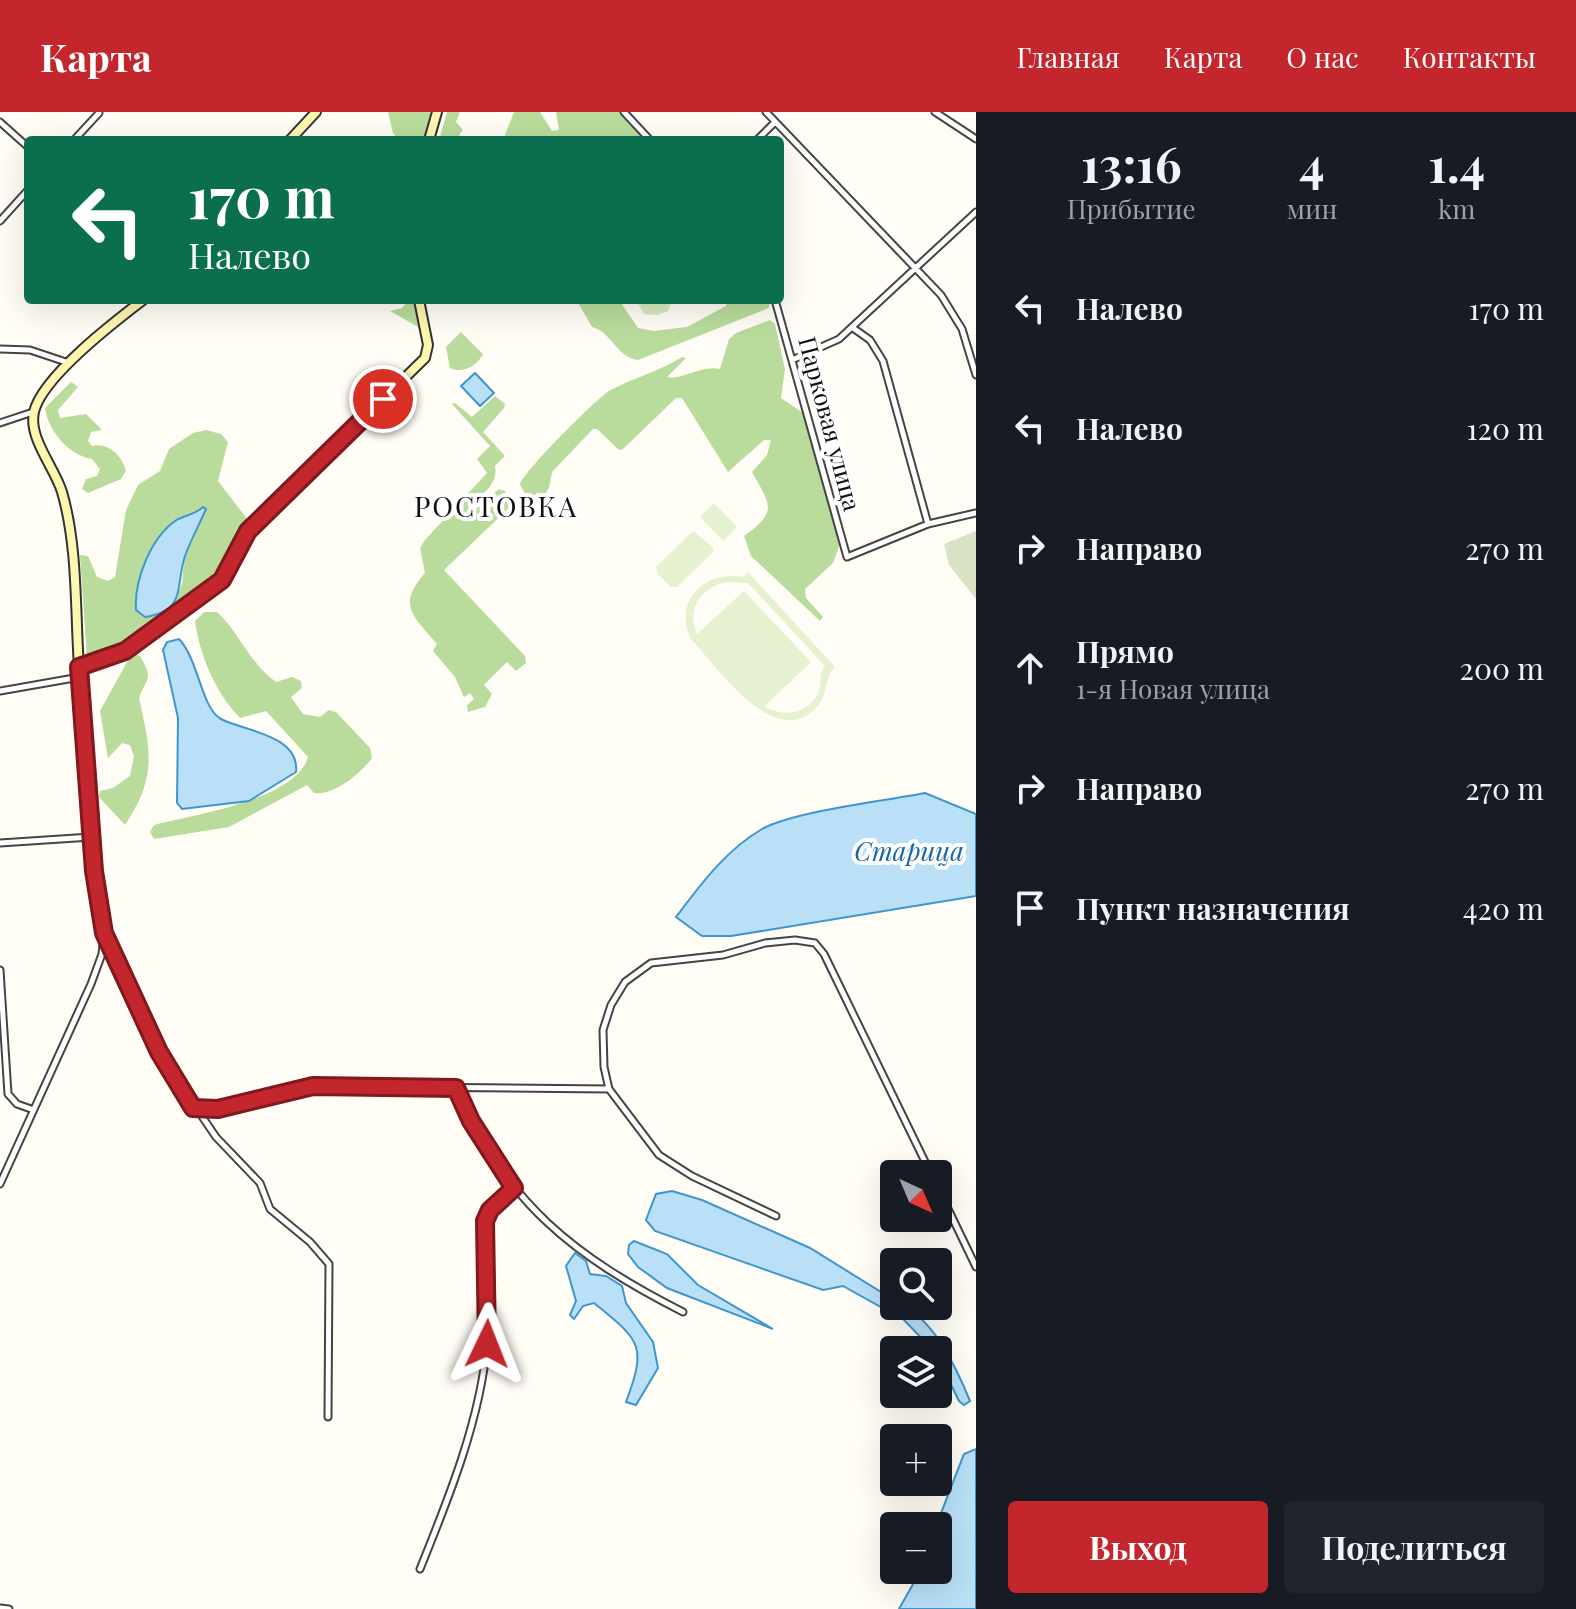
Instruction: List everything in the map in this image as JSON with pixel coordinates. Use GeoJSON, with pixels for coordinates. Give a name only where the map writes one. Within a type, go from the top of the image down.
{"type":"FeatureCollection","features":[{"type":"Feature","properties":{"kind":"street"},"geometry":{"type":"LineString","coordinates":[[294,136],[316,112]]}},
{"type":"Feature","properties":{"kind":"street"},"geometry":{"type":"LineString","coordinates":[[430,136],[437,112]]}},
{"type":"Feature","properties":{"kind":"street"},"geometry":{"type":"LineString","coordinates":[[624,112],[646,136]]}},
{"type":"Feature","properties":{"kind":"street"},"geometry":{"type":"LineString","coordinates":[[766,112],[917,269],[955,315],[976,375]]}},
{"type":"Feature","properties":{"kind":"street"},"geometry":{"type":"LineString","coordinates":[[935,112],[976,139]]}},
{"type":"Feature","properties":{"kind":"street"},"geometry":{"type":"LineString","coordinates":[[78,136],[99,113]]}},
{"type":"Feature","properties":{"kind":"street"},"geometry":{"type":"LineString","coordinates":[[0,122],[24,143]]}},
{"type":"Feature","properties":{"kind":"street"},"geometry":{"type":"LineString","coordinates":[[761,136],[775,122]]}},
{"type":"Feature","properties":{"kind":"street"},"geometry":{"type":"LineString","coordinates":[[0,221],[24,194]]}},
{"type":"Feature","properties":{"kind":"street"},"geometry":{"type":"LineString","coordinates":[[792,360],[825,349],[853,328],[976,212]]}},
{"type":"Feature","properties":{"kind":"street"},"geometry":{"type":"LineString","coordinates":[[0,423],[34,412],[70,363],[99,332],[138,304]]}},
{"type":"Feature","properties":{"kind":"street"},"geometry":{"type":"LineString","coordinates":[[0,691],[80,672],[134,646],[222,580],[248,531],[425,358],[428,345],[420,304]]}},
{"type":"Feature","properties":{"kind":"street","name":"Парковая улица"},"geometry":{"type":"LineString","coordinates":[[776,304],[847,557],[928,524]]}},
{"type":"Feature","properties":{"kind":"street"},"geometry":{"type":"LineString","coordinates":[[853,328],[877,348],[883,361],[928,524],[976,513]]}},
{"type":"Feature","properties":{"kind":"street"},"geometry":{"type":"LineString","coordinates":[[0,349],[30,350],[70,363]]}},
{"type":"Feature","properties":{"kind":"street"},"geometry":{"type":"LineString","coordinates":[[0,1184],[31,1109],[91,984],[102,954],[104,933],[91,837],[67,517],[58,480],[38,439],[34,412]]}},
{"type":"Feature","properties":{"kind":"street"},"geometry":{"type":"LineString","coordinates":[[0,843],[91,837]]}},
{"type":"Feature","properties":{"kind":"street"},"geometry":{"type":"LineString","coordinates":[[104,933],[159,1052],[188,1101],[216,1137],[260,1183],[270,1209],[310,1242],[329,1264],[328,1417]]}},
{"type":"Feature","properties":{"kind":"street"},"geometry":{"type":"LineString","coordinates":[[776,1216],[666,1161],[609,1089],[602,1047],[606,1017],[625,982],[641,968],[662,959],[723,955],[765,943],[808,940],[824,954],[924,1160]]}},
{"type":"Feature","properties":{"kind":"street"},"geometry":{"type":"LineString","coordinates":[[0,970],[8,1094],[17,1104],[31,1109]]}},
{"type":"Feature","properties":{"kind":"street"},"geometry":{"type":"LineString","coordinates":[[198,1111],[313,1086],[609,1089]]}},
{"type":"Feature","properties":{"kind":"street"},"geometry":{"type":"LineString","coordinates":[[456,1088],[471,1121],[514,1188],[538,1217],[622,1279],[683,1312]]}},
{"type":"Feature","properties":{"kind":"street"},"geometry":{"type":"LineString","coordinates":[[420,1569],[443,1511],[482,1373],[489,1295],[485,1221],[490,1210],[514,1188]]}},
{"type":"Feature","properties":{"kind":"street"},"geometry":{"type":"LineString","coordinates":[[952,1217],[976,1267]]}},
{"type":"Feature","properties":{"kind":"street"},"geometry":{"type":"LineString","coordinates":[[0,1608],[9,1609]]}},
{"type":"Feature","properties":{"kind":"green space"},"geometry":{"type":"Polygon","coordinates":[[[388,112],[431,112],[424,136],[396,136],[388,112]]]}},
{"type":"Feature","properties":{"kind":"green space"},"geometry":{"type":"Polygon","coordinates":[[[447,112],[460,112],[456,122],[463,130],[459,136],[440,136],[447,112]]]}},
{"type":"Feature","properties":{"kind":"green space"},"geometry":{"type":"Polygon","coordinates":[[[514,112],[540,112],[552,131],[559,130],[556,112],[621,112],[643,136],[505,136],[514,112]]]}},
{"type":"Feature","properties":{"kind":"green space"},"geometry":{"type":"Polygon","coordinates":[[[406,304],[416,304],[420,328],[390,311],[406,304]]]}},
{"type":"Feature","properties":{"kind":"green space"},"geometry":{"type":"Polygon","coordinates":[[[579,304],[622,304],[638,328],[654,331],[687,327],[727,304],[770,304],[769,308],[638,360],[624,354],[604,333],[592,327],[579,304]]]}},
{"type":"Feature","properties":{"kind":"green space"},"geometry":{"type":"Polygon","coordinates":[[[638,304],[670,304],[668,311],[657,315],[644,314],[638,304]]]}},
{"type":"Feature","properties":{"kind":"green space"},"geometry":{"type":"Polygon","coordinates":[[[770,320],[775,324],[785,369],[781,398],[806,415],[841,541],[833,563],[805,589],[806,598],[823,617],[820,621],[751,556],[744,536],[767,513],[767,500],[752,472],[767,455],[771,440],[764,440],[728,472],[682,398],[676,398],[623,449],[619,450],[597,429],[593,429],[552,472],[549,488],[543,497],[527,498],[520,484],[534,464],[609,391],[682,357],[686,358],[667,377],[720,369],[729,339],[736,333],[770,320]]]}},
{"type":"Feature","properties":{"kind":"green space"},"geometry":{"type":"Polygon","coordinates":[[[461,332],[483,354],[469,368],[455,370],[450,368],[446,347],[461,332]]]}},
{"type":"Feature","properties":{"kind":"green space"},"geometry":{"type":"Polygon","coordinates":[[[71,382],[78,387],[58,410],[60,418],[86,414],[102,430],[91,432],[88,441],[92,446],[104,446],[114,451],[126,471],[121,479],[88,493],[82,489],[86,479],[97,476],[100,469],[92,459],[67,447],[50,425],[45,408],[71,382]]]}},
{"type":"Feature","properties":{"kind":"green space"},"geometry":{"type":"Polygon","coordinates":[[[495,396],[505,404],[504,408],[483,432],[505,456],[495,466],[491,486],[467,512],[470,514],[499,489],[505,491],[511,506],[444,570],[525,656],[526,663],[516,671],[507,662],[484,685],[492,694],[485,707],[468,712],[467,705],[474,699],[470,693],[464,697],[455,677],[433,651],[437,644],[415,618],[410,602],[416,584],[425,573],[420,548],[487,473],[477,459],[490,446],[452,404],[455,403],[472,417],[495,396]]]}},
{"type":"Feature","properties":{"kind":"green space"},"geometry":{"type":"Polygon","coordinates":[[[206,430],[221,434],[228,442],[218,481],[248,520],[217,579],[139,636],[92,659],[87,657],[80,555],[88,556],[97,577],[108,581],[115,577],[126,510],[138,485],[160,471],[169,449],[193,433],[206,430]],[[206,510],[176,521],[149,554],[174,603],[182,584],[184,560],[206,510]]]}},
{"type":"Feature","properties":{"kind":"green space"},"geometry":{"type":"Polygon","coordinates":[[[714,503],[737,527],[723,541],[700,517],[714,503]]]}},
{"type":"Feature","properties":{"kind":"green space"},"geometry":{"type":"Polygon","coordinates":[[[693,531],[713,547],[713,552],[677,587],[671,587],[657,573],[656,567],[693,531]]]}},
{"type":"Feature","properties":{"kind":"green space"},"geometry":{"type":"Polygon","coordinates":[[[976,531],[976,599],[949,565],[944,544],[976,531]]]}},
{"type":"Feature","properties":{"kind":"green space"},"geometry":{"type":"Polygon","coordinates":[[[748,572],[835,667],[819,704],[798,719],[781,719],[746,699],[690,638],[686,611],[696,591],[716,578],[743,577],[748,572]],[[726,582],[703,594],[693,616],[697,634],[744,591],[811,662],[765,706],[780,712],[796,712],[815,698],[825,666],[748,583],[726,582]]]}},
{"type":"Feature","properties":{"kind":"green space"},"geometry":{"type":"Polygon","coordinates":[[[204,612],[217,612],[259,666],[276,682],[292,677],[301,681],[302,688],[291,697],[303,714],[320,717],[329,710],[336,712],[370,748],[372,758],[354,776],[330,791],[314,793],[307,785],[229,827],[154,839],[150,832],[154,825],[264,795],[299,772],[308,757],[266,711],[240,718],[223,697],[210,673],[197,634],[195,621],[204,612]]]}},
{"type":"Feature","properties":{"kind":"green space"},"geometry":{"type":"Polygon","coordinates":[[[132,653],[140,656],[148,674],[139,698],[148,763],[142,792],[125,825],[99,797],[100,791],[113,788],[130,776],[134,756],[130,745],[122,743],[108,758],[100,711],[132,653]]]}},
{"type":"Feature","properties":{"kind":"water"},"geometry":{"type":"Polygon","coordinates":[[[475,373],[494,393],[480,406],[461,386],[475,373]]]}},
{"type":"Feature","properties":{"kind":"water"},"geometry":{"type":"Polygon","coordinates":[[[203,507],[206,509],[185,556],[177,596],[168,609],[145,617],[136,610],[136,599],[151,549],[175,521],[203,507]]]}},
{"type":"Feature","properties":{"kind":"water"},"geometry":{"type":"Polygon","coordinates":[[[179,639],[186,648],[214,713],[221,719],[280,742],[295,760],[296,772],[249,801],[182,809],[177,803],[178,718],[163,650],[167,642],[179,639]]]}},
{"type":"Feature","properties":{"kind":"water","name":"Старица"},"geometry":{"type":"Polygon","coordinates":[[[925,793],[976,814],[976,896],[731,936],[702,936],[676,917],[726,857],[762,829],[818,812],[925,793]]]}},
{"type":"Feature","properties":{"kind":"water"},"geometry":{"type":"Polygon","coordinates":[[[672,1191],[702,1200],[810,1248],[880,1291],[880,1307],[843,1286],[823,1290],[655,1231],[646,1220],[656,1194],[672,1191]]]}},
{"type":"Feature","properties":{"kind":"water"},"geometry":{"type":"Polygon","coordinates":[[[634,1241],[667,1254],[698,1285],[773,1329],[667,1288],[638,1267],[628,1254],[629,1245],[634,1241]]]}},
{"type":"Feature","properties":{"kind":"water"},"geometry":{"type":"Polygon","coordinates":[[[575,1253],[586,1261],[590,1274],[606,1276],[622,1286],[626,1303],[653,1342],[658,1368],[636,1405],[626,1402],[637,1367],[635,1345],[630,1335],[594,1303],[583,1306],[574,1319],[570,1315],[576,1301],[566,1266],[575,1253]]]}},
{"type":"Feature","properties":{"kind":"water"},"geometry":{"type":"Polygon","coordinates":[[[904,1320],[922,1320],[936,1336],[919,1336],[904,1320]]]}},
{"type":"Feature","properties":{"kind":"water"},"geometry":{"type":"Polygon","coordinates":[[[952,1364],[970,1401],[964,1405],[952,1387],[952,1364]]]}},
{"type":"Feature","properties":{"kind":"water"},"geometry":{"type":"Polygon","coordinates":[[[976,1449],[976,1609],[899,1609],[913,1584],[952,1584],[952,1512],[941,1512],[948,1496],[952,1496],[952,1485],[964,1454],[976,1449]]]}},
{"type":"Feature","properties":{"kind":"district","name":"РОСТОВКА"},"geometry":{"type":"Point","coordinates":[496,507]}},
{"type":"Feature","properties":{"kind":"route"},"geometry":{"type":"LineString","coordinates":[[383,399],[248,531],[222,580],[147,638],[106,660],[79,667],[94,871],[104,933],[124,982],[159,1052],[188,1101],[198,1111],[313,1086],[456,1088],[471,1121],[514,1188],[490,1210],[485,1221],[489,1295],[487,1344]]}}]}
